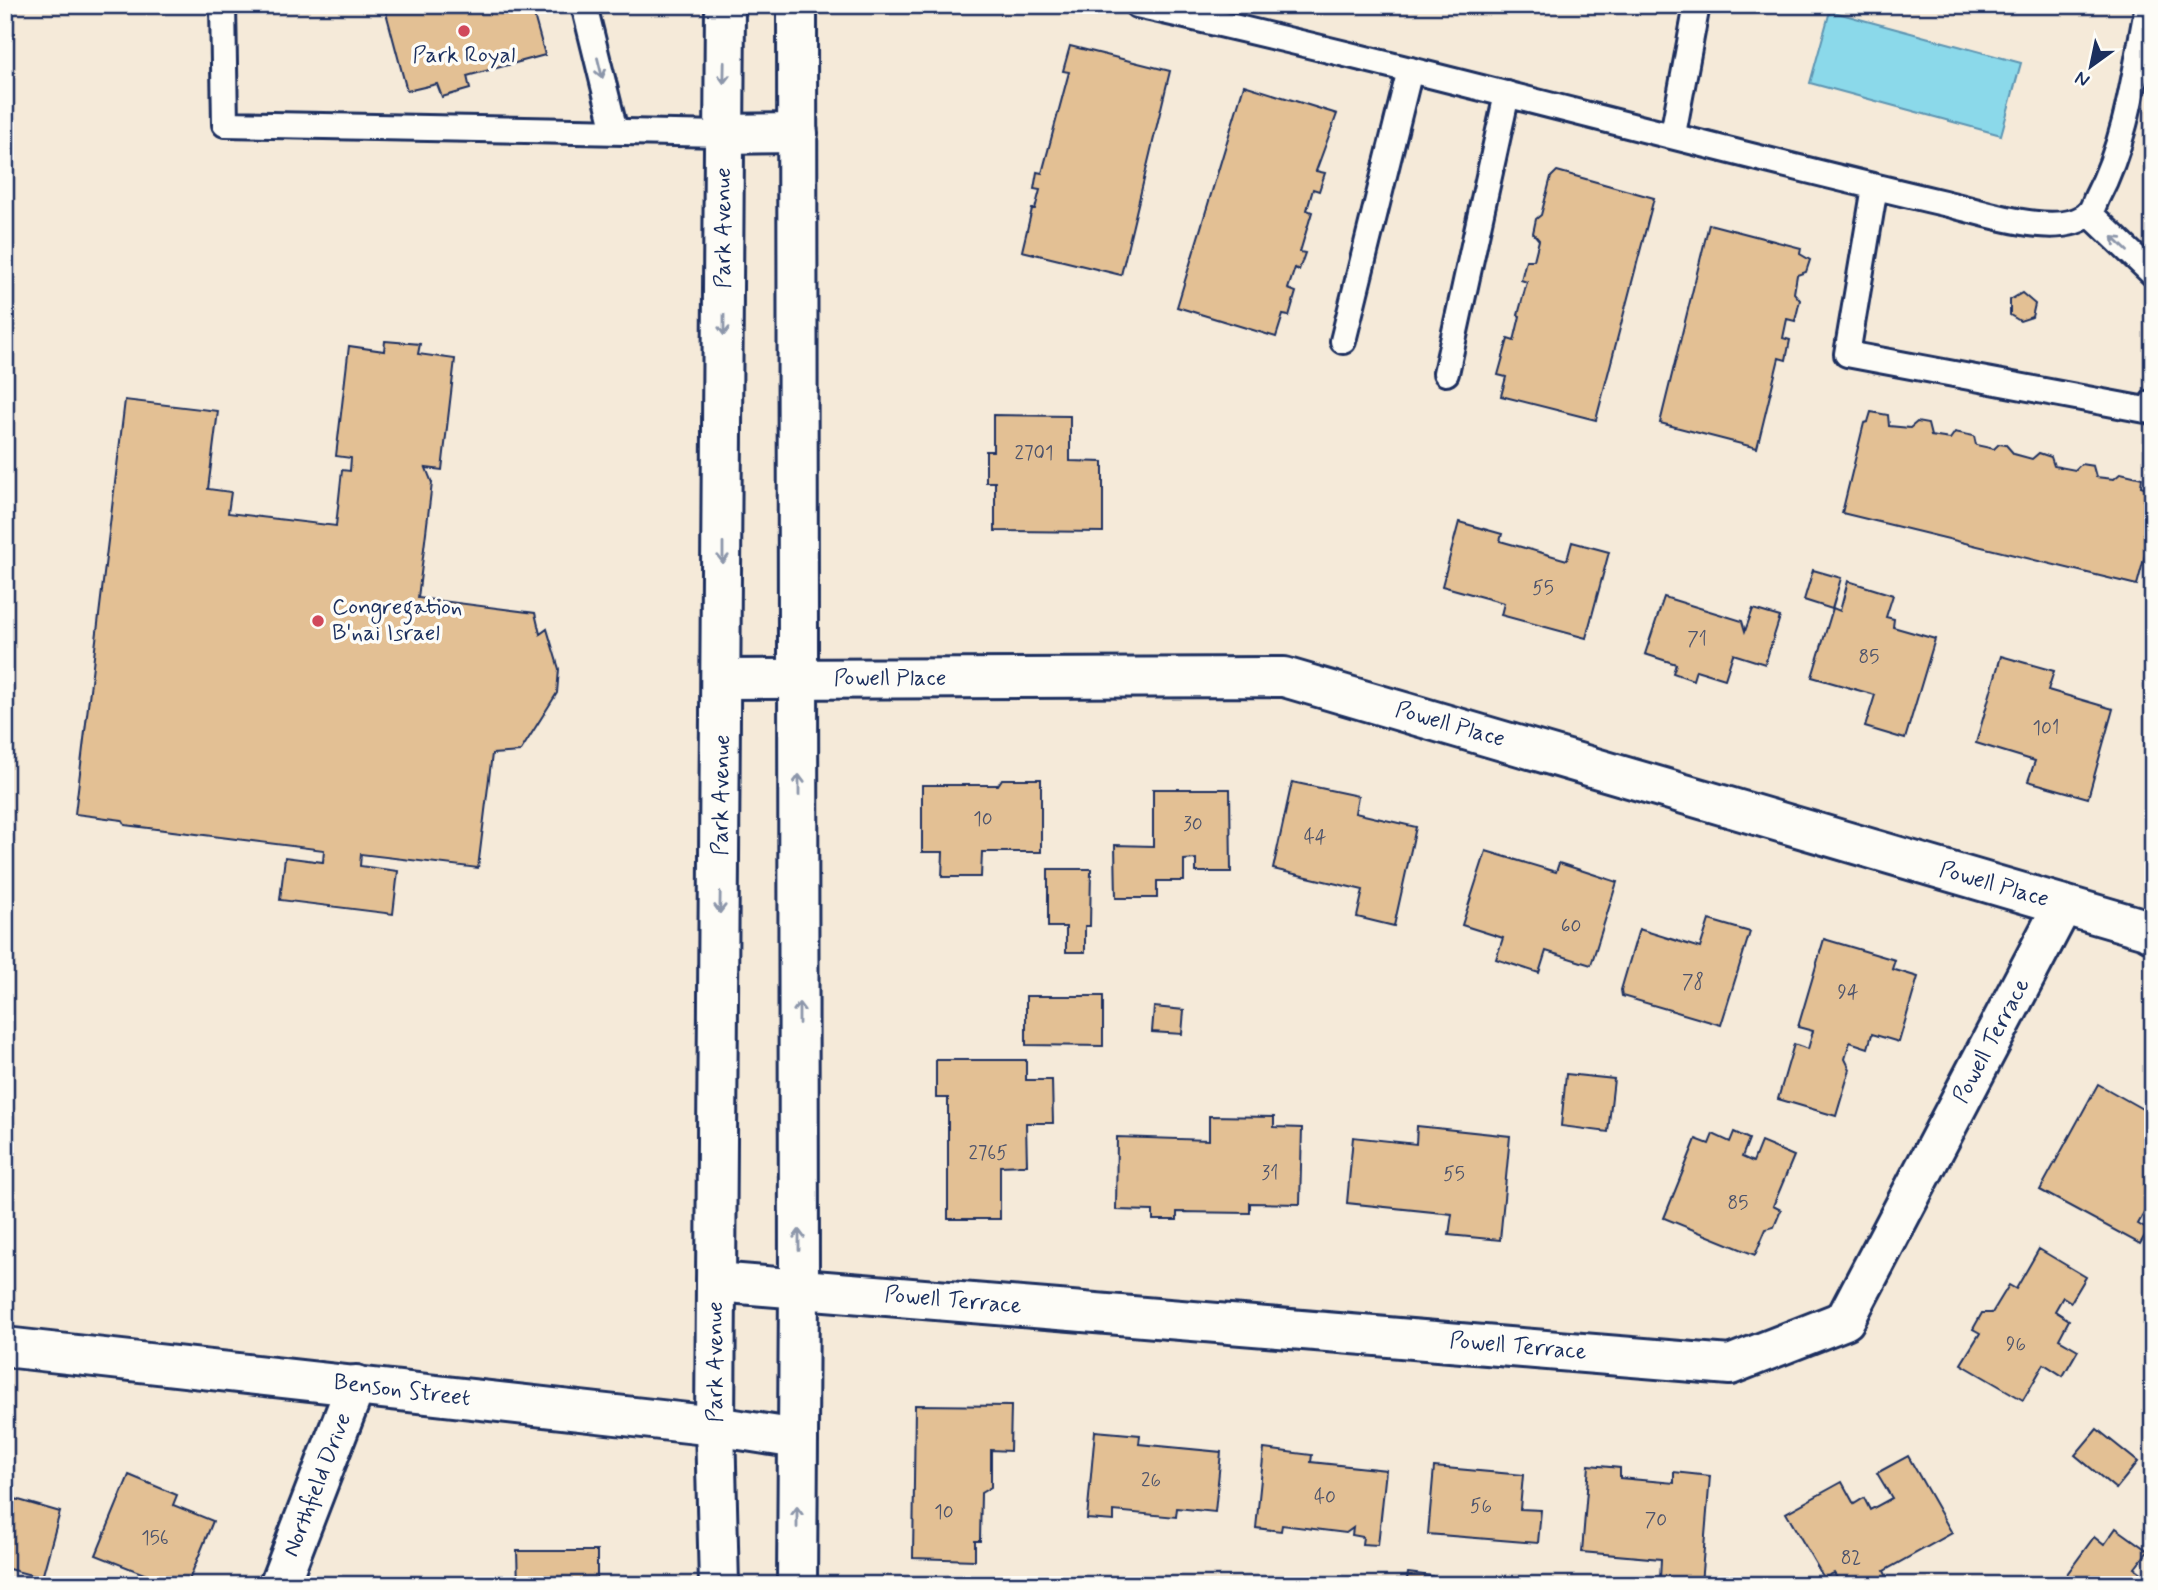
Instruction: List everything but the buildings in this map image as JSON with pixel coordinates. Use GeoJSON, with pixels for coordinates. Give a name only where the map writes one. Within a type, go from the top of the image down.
{"type":"FeatureCollection","features":[{"type":"Feature","properties":{"kind":"street","name":"Park Avenue"},"geometry":{"type":"LineString","coordinates":[[719,1585],[715,1426],[723,679],[725,5]]}},
{"type":"Feature","properties":{"kind":"street"},"geometry":{"type":"LineString","coordinates":[[797,5],[797,1585]]}},
{"type":"Feature","properties":{"kind":"street"},"geometry":{"type":"LineString","coordinates":[[724,134],[798,133]]}},
{"type":"Feature","properties":{"kind":"street","name":"Powell Place"},"geometry":{"type":"LineString","coordinates":[[723,679],[1284,677],[2153,933]]}},
{"type":"Feature","properties":{"kind":"street","name":"Powell Terrace"},"geometry":{"type":"LineString","coordinates":[[716,1282],[1730,1365],[1845,1320],[2063,905]]}},
{"type":"Feature","properties":{"kind":"street","name":"Benson Street"},"geometry":{"type":"LineString","coordinates":[[5,1347],[715,1426],[798,1439]]}},
{"type":"Feature","properties":{"kind":"street","name":"Northfield Drive"},"geometry":{"type":"LineString","coordinates":[[279,1585],[356,1385]]}},
{"type":"Feature","properties":{"kind":"lane"},"geometry":{"type":"LineString","coordinates":[[223,5],[225,124],[724,134]]}},
{"type":"Feature","properties":{"kind":"lane"},"geometry":{"type":"LineString","coordinates":[[584,5],[615,131]]}},
{"type":"Feature","properties":{"kind":"lane"},"geometry":{"type":"LineString","coordinates":[[1137,5],[1183,10],[1875,187],[2035,224],[2064,225],[2089,213],[2111,171],[2127,112],[2148,5]]}},
{"type":"Feature","properties":{"kind":"lane"},"geometry":{"type":"LineString","coordinates":[[1673,134],[1696,5]]}},
{"type":"Feature","properties":{"kind":"lane"},"geometry":{"type":"LineString","coordinates":[[1343,341],[1410,70]]}},
{"type":"Feature","properties":{"kind":"lane"},"geometry":{"type":"LineString","coordinates":[[1446,373],[1507,93]]}},
{"type":"Feature","properties":{"kind":"lane"},"geometry":{"type":"LineString","coordinates":[[1875,187],[1847,354],[2151,411],[2153,402]]}},
{"type":"Feature","properties":{"kind":"lane"},"geometry":{"type":"LineString","coordinates":[[2089,213],[2153,274]]}},
{"type":"Feature","properties":{"kind":"water"},"geometry":{"type":"Polygon","coordinates":[[[1830,11],[2021,63],[2001,135],[1810,83],[1830,11]]]}},
{"type":"Feature","properties":{"kind":"place","name":"Park Royal"},"geometry":{"type":"Point","coordinates":[464,31]}},
{"type":"Feature","properties":{"kind":"place","name":"Congregation B'nai Israel"},"geometry":{"type":"Point","coordinates":[318,621]}}]}
